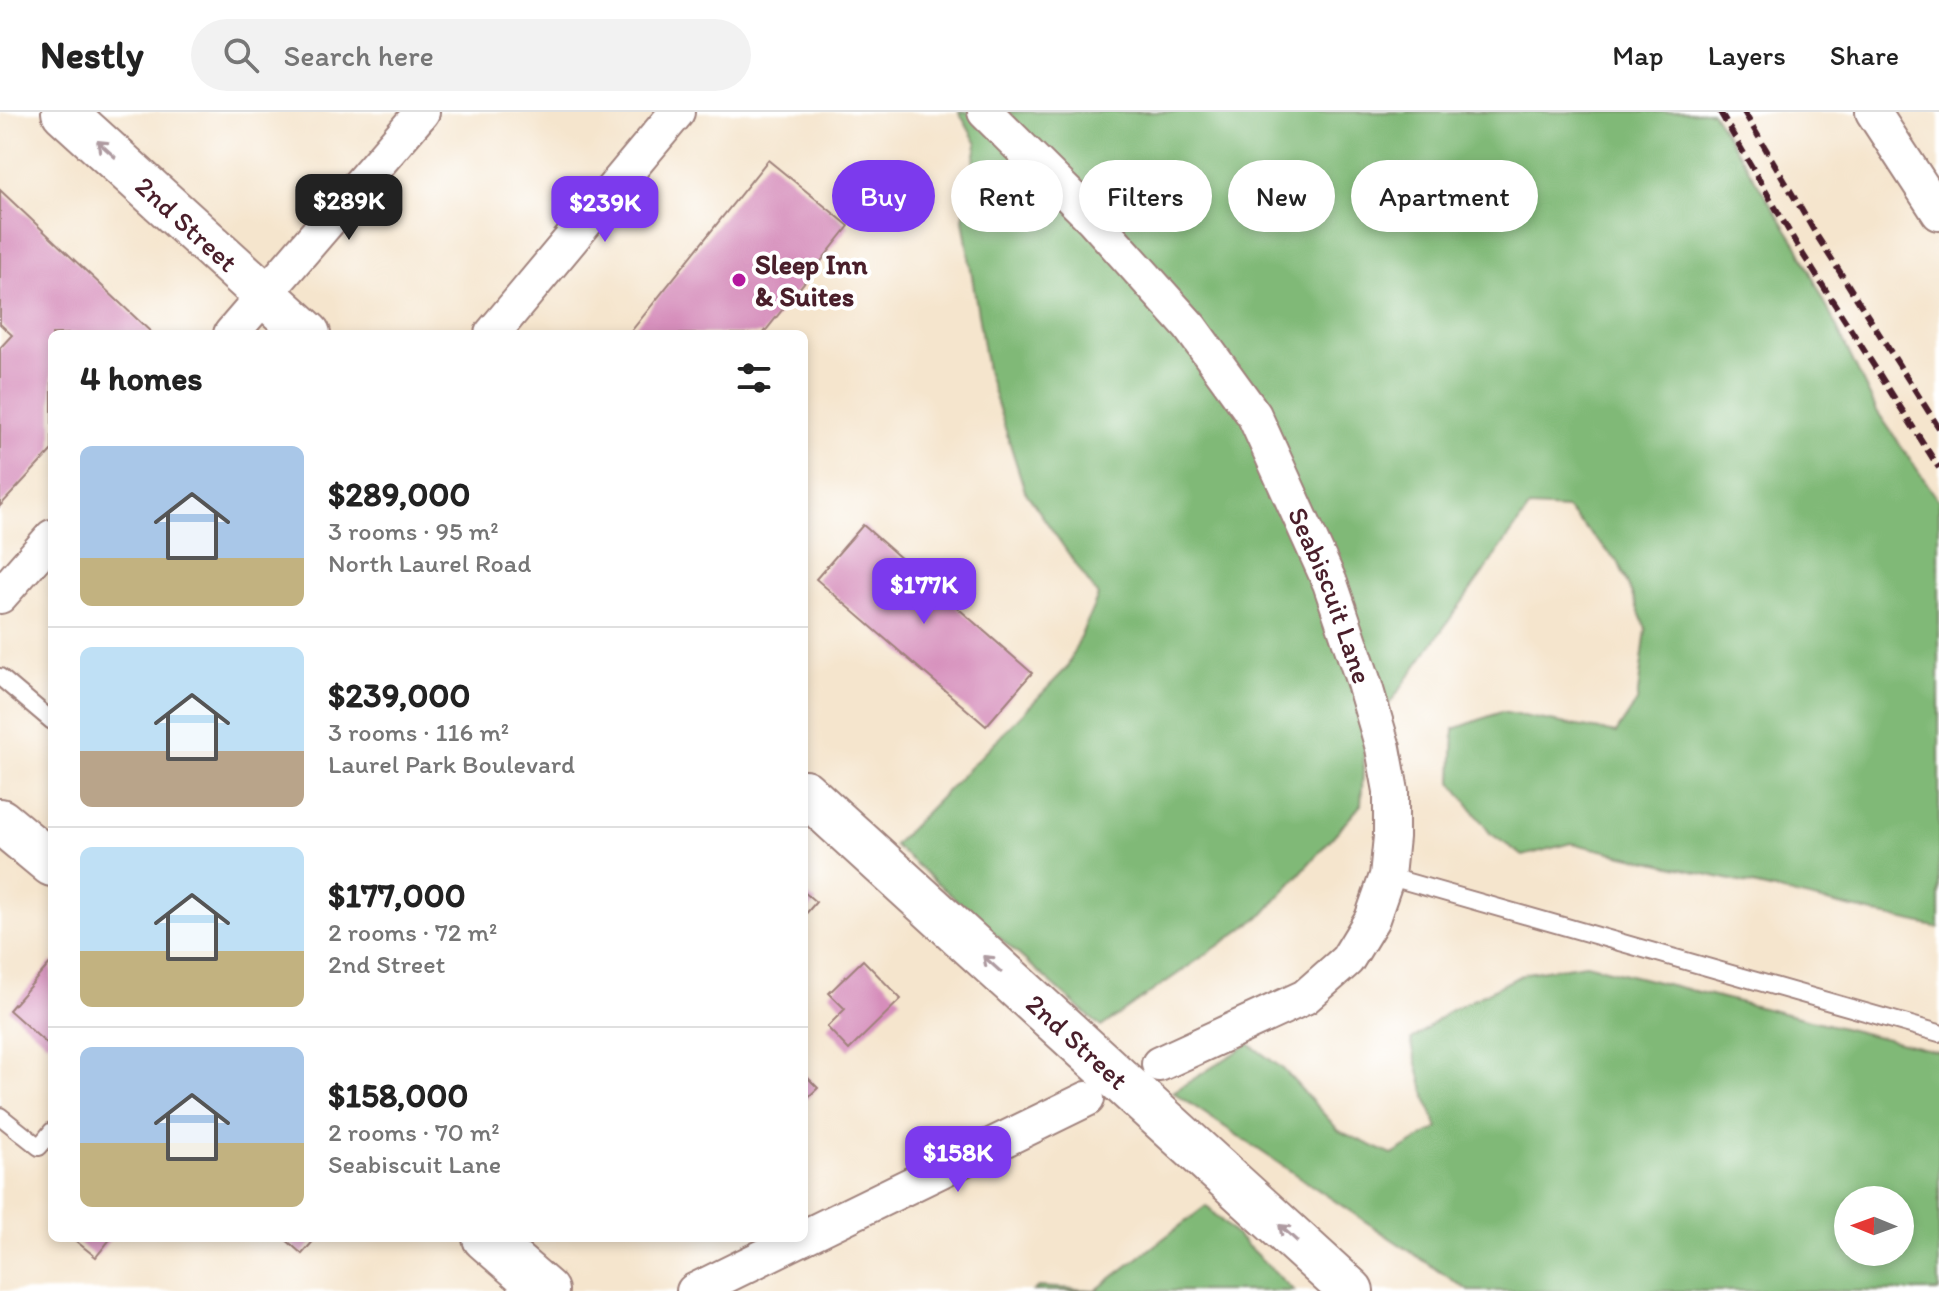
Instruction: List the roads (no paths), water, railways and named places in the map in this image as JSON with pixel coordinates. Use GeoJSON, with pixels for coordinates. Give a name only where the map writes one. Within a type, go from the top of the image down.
{"type":"FeatureCollection","features":[{"type":"Feature","properties":{"kind":"main road","name":"2nd Street"},"geometry":{"type":"LineString","coordinates":[[64,112],[304,330]]}},
{"type":"Feature","properties":{"kind":"main road","name":"2nd Street"},"geometry":{"type":"LineString","coordinates":[[808,796],[1348,1288]]}},
{"type":"Feature","properties":{"kind":"main road"},"geometry":{"type":"LineString","coordinates":[[0,821],[48,861]]}},
{"type":"Feature","properties":{"kind":"main road"},"geometry":{"type":"LineString","coordinates":[[491,1242],[525,1265]]}},
{"type":"Feature","properties":{"kind":"street"},"geometry":{"type":"LineString","coordinates":[[234,330],[422,112]]}},
{"type":"Feature","properties":{"kind":"street","name":"Seabiscuit Lane"},"geometry":{"type":"LineString","coordinates":[[985,112],[1093,219],[1190,327],[1254,415],[1330,583],[1364,683],[1383,748],[1391,791],[1387,876],[1372,919],[1347,960],[1305,997],[1159,1064]]}},
{"type":"Feature","properties":{"kind":"street"},"geometry":{"type":"LineString","coordinates":[[1873,112],[1939,213]]}},
{"type":"Feature","properties":{"kind":"street"},"geometry":{"type":"LineString","coordinates":[[495,330],[674,114]]}},
{"type":"Feature","properties":{"kind":"street"},"geometry":{"type":"LineString","coordinates":[[0,596],[48,542]]}},
{"type":"Feature","properties":{"kind":"street"},"geometry":{"type":"LineString","coordinates":[[808,1236],[1087,1099]]}},
{"type":"Feature","properties":{"kind":"street"},"geometry":{"type":"LineString","coordinates":[[694,1291],[795,1242]]}},
{"type":"Feature","properties":{"kind":"lane"},"geometry":{"type":"LineString","coordinates":[[0,677],[48,718]]}},
{"type":"Feature","properties":{"kind":"lane"},"geometry":{"type":"LineString","coordinates":[[1387,876],[1939,1033]]}},
{"type":"Feature","properties":{"kind":"lane"},"geometry":{"type":"LineString","coordinates":[[0,1116],[39,1147],[48,1136]]}},
{"type":"Feature","properties":{"kind":"railway"},"geometry":{"type":"LineString","coordinates":[[1720,112],[1797,245],[1939,468]]}},
{"type":"Feature","properties":{"kind":"railway"},"geometry":{"type":"LineString","coordinates":[[1744,112],[1817,236],[1939,428]]}},
{"type":"Feature","properties":{"kind":"place","name":"Sleep Inn & Suites"},"geometry":{"type":"Point","coordinates":[739,280]}}]}
